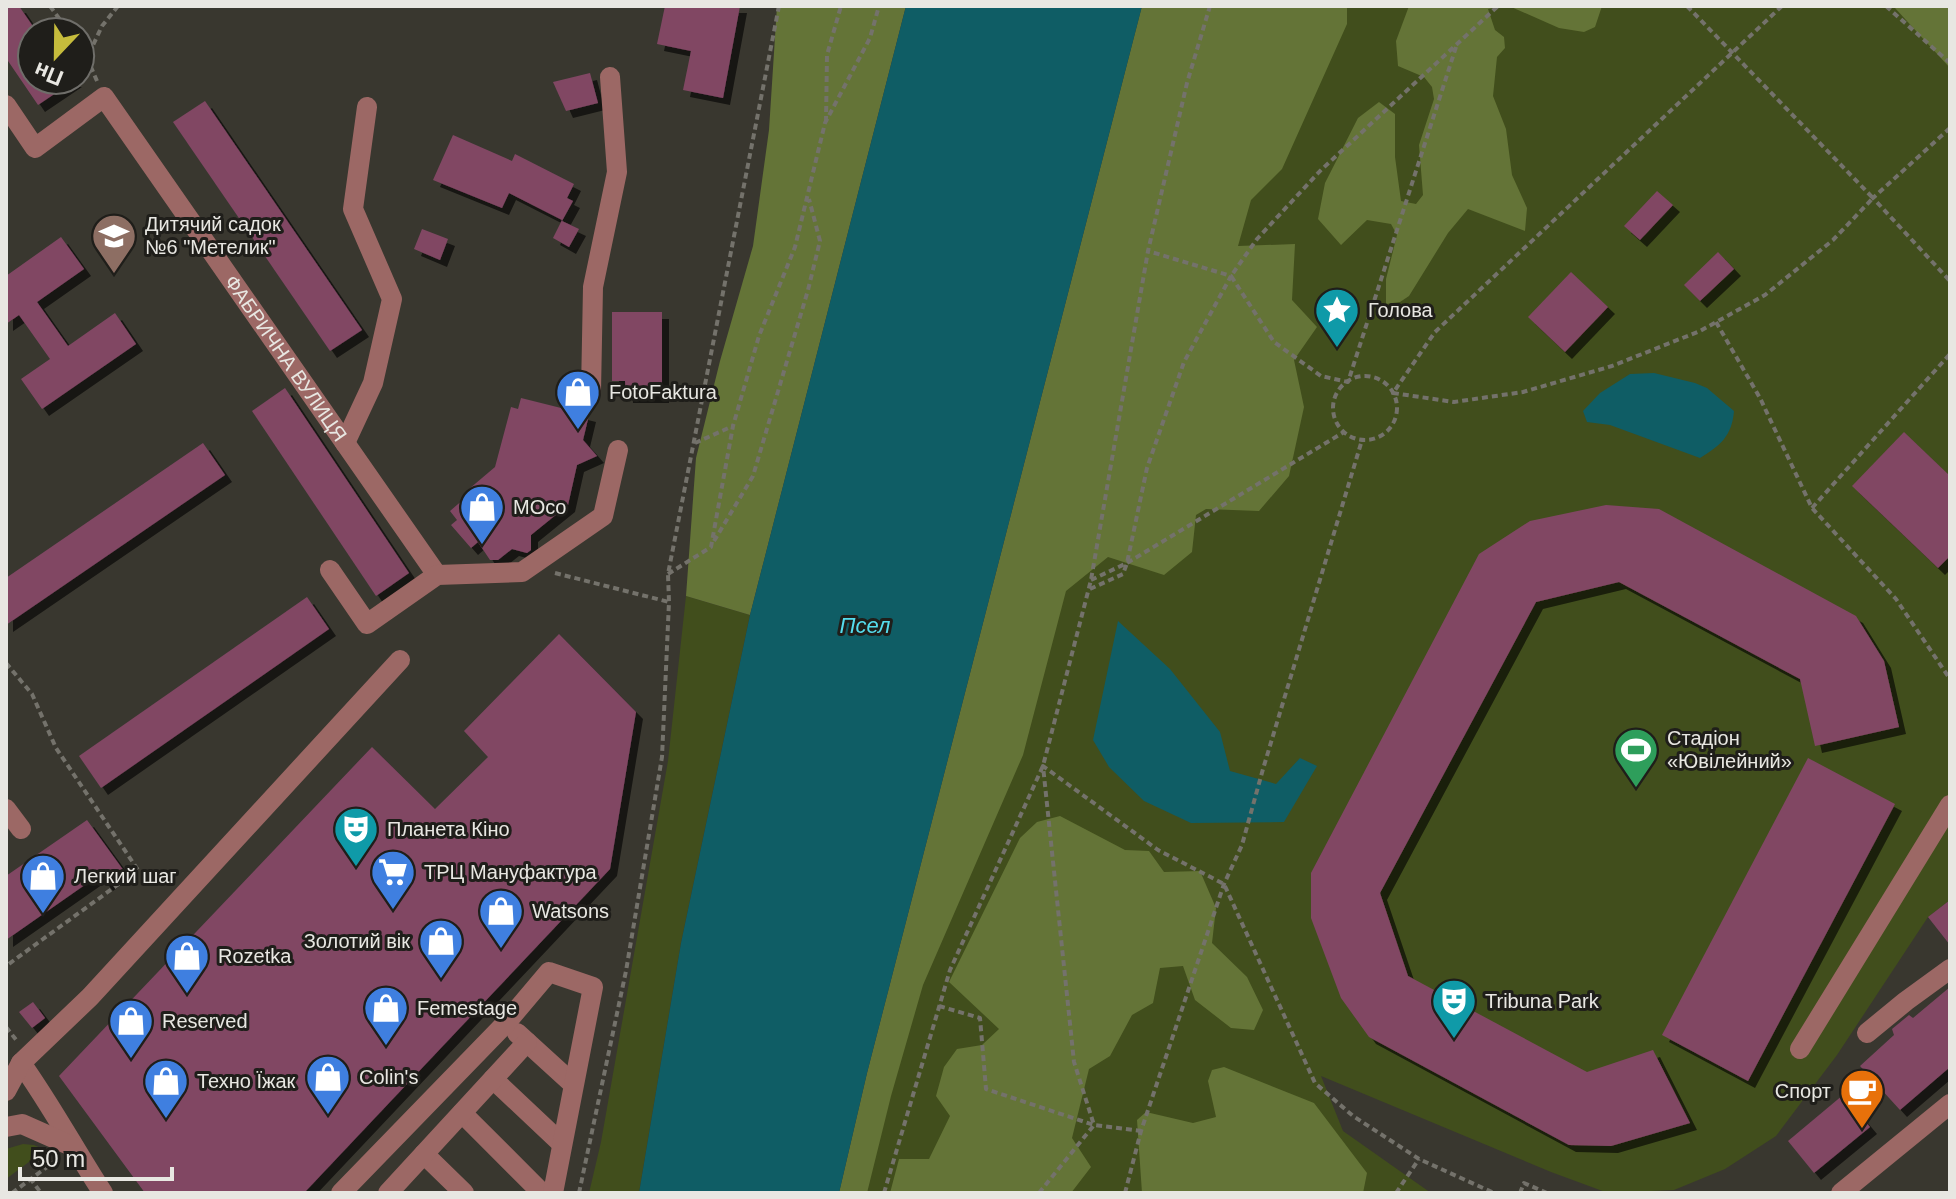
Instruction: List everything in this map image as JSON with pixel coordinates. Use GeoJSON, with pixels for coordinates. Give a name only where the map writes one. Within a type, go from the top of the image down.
{"type":"FeatureCollection","features":[{"type":"Feature","properties":{"kind":"street"},"geometry":{"type":"LineString","coordinates":[[591,391],[593,287],[617,172],[610,77]]}},
{"type":"Feature","properties":{"kind":"street"},"geometry":{"type":"LineString","coordinates":[[6,105],[35,148],[104,97]]}},
{"type":"Feature","properties":{"kind":"street","name":"ФАБРИЧНА ВУЛИЦЯ"},"geometry":{"type":"LineString","coordinates":[[104,97],[437,575]]}},
{"type":"Feature","properties":{"kind":"street"},"geometry":{"type":"LineString","coordinates":[[345,443],[373,383],[392,299],[353,209],[367,107]]}},
{"type":"Feature","properties":{"kind":"street"},"geometry":{"type":"LineString","coordinates":[[330,570],[367,624],[437,575],[522,572],[603,516],[618,450]]}},
{"type":"Feature","properties":{"kind":"street"},"geometry":{"type":"LineString","coordinates":[[6,1091],[14,1065],[90,997],[400,660]]}},
{"type":"Feature","properties":{"kind":"street"},"geometry":{"type":"LineString","coordinates":[[1800,1049],[1950,805]]}},
{"type":"Feature","properties":{"kind":"street"},"geometry":{"type":"LineString","coordinates":[[6,809],[21,829]]}},
{"type":"Feature","properties":{"kind":"street"},"geometry":{"type":"LineString","coordinates":[[1867,1033],[1950,969]]}},
{"type":"Feature","properties":{"kind":"street"},"geometry":{"type":"LineString","coordinates":[[341,1193],[506,1023],[549,972],[593,987],[553,1193]]}},
{"type":"Feature","properties":{"kind":"street"},"geometry":{"type":"LineString","coordinates":[[506,1023],[573,1084]]}},
{"type":"Feature","properties":{"kind":"street"},"geometry":{"type":"LineString","coordinates":[[390,1193],[527,1042]]}},
{"type":"Feature","properties":{"kind":"street"},"geometry":{"type":"LineString","coordinates":[[14,1065],[43,1094],[103,1193]]}},
{"type":"Feature","properties":{"kind":"street"},"geometry":{"type":"LineString","coordinates":[[493,1079],[562,1144]]}},
{"type":"Feature","properties":{"kind":"street"},"geometry":{"type":"LineString","coordinates":[[1841,1193],[1950,1104]]}},
{"type":"Feature","properties":{"kind":"street"},"geometry":{"type":"LineString","coordinates":[[462,1113],[542,1193]]}},
{"type":"Feature","properties":{"kind":"street"},"geometry":{"type":"LineString","coordinates":[[6,1127],[22,1124],[74,1147]]}},
{"type":"Feature","properties":{"kind":"street"},"geometry":{"type":"LineString","coordinates":[[424,1154],[464,1193]]}},
{"type":"Feature","properties":{"kind":"path"},"geometry":{"type":"LineString","coordinates":[[96,39],[118,6]]}},
{"type":"Feature","properties":{"kind":"path"},"geometry":{"type":"LineString","coordinates":[[579,1193],[626,971],[662,757],[668,574],[779,6]]}},
{"type":"Feature","properties":{"kind":"path"},"geometry":{"type":"LineString","coordinates":[[711,547],[733,426],[759,336],[795,247],[808,196],[825,123],[827,55],[841,6]]}},
{"type":"Feature","properties":{"kind":"path"},"geometry":{"type":"LineString","coordinates":[[825,123],[870,38],[879,6]]}},
{"type":"Feature","properties":{"kind":"path"},"geometry":{"type":"LineString","coordinates":[[884,1193],[950,970],[1043,766],[1091,580],[1148,251],[1187,83],[1210,6]]}},
{"type":"Feature","properties":{"kind":"path"},"geometry":{"type":"LineString","coordinates":[[1088,590],[1123,574],[1147,468],[1184,362],[1231,276],[1257,239],[1320,171],[1498,6]]}},
{"type":"Feature","properties":{"kind":"path"},"geometry":{"type":"LineString","coordinates":[[1687,6],[1950,281]]}},
{"type":"Feature","properties":{"kind":"path"},"geometry":{"type":"LineString","coordinates":[[1393,393],[1435,332],[1782,6]]}},
{"type":"Feature","properties":{"kind":"path"},"geometry":{"type":"LineString","coordinates":[[1886,6],[1950,63]]}},
{"type":"Feature","properties":{"kind":"path"},"geometry":{"type":"LineString","coordinates":[[1348,382],[1456,47]]}},
{"type":"Feature","properties":{"kind":"path"},"geometry":{"type":"LineString","coordinates":[[96,79],[104,97]]}},
{"type":"Feature","properties":{"kind":"path"},"geometry":{"type":"LineString","coordinates":[[1393,393],[1454,402],[1523,392],[1612,366],[1700,331],[1765,295],[1833,240],[1873,198],[1950,128]]}},
{"type":"Feature","properties":{"kind":"path"},"geometry":{"type":"LineString","coordinates":[[668,574],[711,547],[753,476],[820,241],[808,196]]}},
{"type":"Feature","properties":{"kind":"path"},"geometry":{"type":"LineString","coordinates":[[1148,251],[1231,276],[1274,342],[1321,376],[1348,382]]}},
{"type":"Feature","properties":{"kind":"path"},"geometry":{"type":"LineString","coordinates":[[1716,322],[1760,398],[1812,508],[1896,599],[1950,679]]}},
{"type":"Feature","properties":{"kind":"path"},"geometry":{"type":"LineString","coordinates":[[1812,508],[1950,354]]}},
{"type":"Feature","properties":{"kind":"path"},"geometry":{"type":"LineString","coordinates":[[1357,377],[1378,379],[1393,393],[1397,412],[1389,430],[1381,436],[1362,440],[1352,437],[1338,425],[1333,406],[1340,388],[1348,382],[1357,377]]}},
{"type":"Feature","properties":{"kind":"path"},"geometry":{"type":"LineString","coordinates":[[693,444],[733,426]]}},
{"type":"Feature","properties":{"kind":"path"},"geometry":{"type":"LineString","coordinates":[[1091,580],[1127,563],[1344,432]]}},
{"type":"Feature","properties":{"kind":"path"},"geometry":{"type":"LineString","coordinates":[[1125,1193],[1141,1131],[1224,884],[1242,845],[1362,440]]}},
{"type":"Feature","properties":{"kind":"path"},"geometry":{"type":"LineString","coordinates":[[522,572],[549,572],[669,602]]}},
{"type":"Feature","properties":{"kind":"path"},"geometry":{"type":"LineString","coordinates":[[6,663],[32,694],[56,748],[138,870],[6,966]]}},
{"type":"Feature","properties":{"kind":"path"},"geometry":{"type":"LineString","coordinates":[[1043,766],[1158,850],[1224,884],[1315,1083],[1353,1116],[1419,1159],[1494,1193]]}},
{"type":"Feature","properties":{"kind":"path"},"geometry":{"type":"LineString","coordinates":[[1043,766],[1074,1062],[1094,1125]]}},
{"type":"Feature","properties":{"kind":"path"},"geometry":{"type":"LineString","coordinates":[[939,1006],[980,1018],[986,1089],[1094,1125],[1141,1131]]}},
{"type":"Feature","properties":{"kind":"path"},"geometry":{"type":"LineString","coordinates":[[1039,1193],[1094,1125]]}},
{"type":"Feature","properties":{"kind":"path"},"geometry":{"type":"LineString","coordinates":[[1396,1193],[1419,1159]]}},
{"type":"Feature","properties":{"kind":"path"},"geometry":{"type":"LineString","coordinates":[[12,1193],[30,1178],[41,1193]]}},
{"type":"Feature","properties":{"kind":"path"},"geometry":{"type":"LineString","coordinates":[[1520,1193],[1524,1183],[1547,1193]]}},
{"type":"Feature","properties":{"kind":"green space"},"geometry":{"type":"Polygon","coordinates":[[[777,6],[906,6],[750,615],[686,596],[696,458],[753,246],[769,130],[777,6]]]}},
{"type":"Feature","properties":{"kind":"green space"},"geometry":{"type":"Polygon","coordinates":[[[1142,6],[1950,6],[1950,900],[1928,917],[1837,1055],[1776,1136],[1725,1169],[1674,1190],[1608,1193],[1321,1076],[1343,1131],[1431,1193],[839,1193],[1142,6]]]}},
{"type":"Feature","properties":{"kind":"green space"},"geometry":{"type":"Polygon","coordinates":[[[1142,6],[1347,6],[1347,24],[1282,169],[1251,200],[1238,246],[1295,244],[1292,300],[1317,327],[1294,360],[1304,407],[1289,476],[1259,511],[1206,509],[1196,515],[1192,552],[1164,575],[1108,557],[1066,591],[1023,755],[923,985],[867,1193],[839,1193],[867,1073],[1142,6]]]}},
{"type":"Feature","properties":{"kind":"green space"},"geometry":{"type":"Polygon","coordinates":[[[1409,6],[1507,6],[1488,9],[1495,30],[1504,37],[1505,48],[1497,57],[1493,96],[1506,129],[1512,175],[1527,208],[1525,231],[1468,209],[1448,233],[1409,296],[1400,302],[1386,304],[1386,279],[1397,235],[1391,224],[1367,220],[1341,245],[1318,219],[1325,183],[1358,118],[1379,102],[1395,114],[1395,157],[1401,201],[1416,204],[1423,195],[1419,145],[1434,99],[1432,87],[1424,77],[1398,66],[1396,41],[1409,6]]]}},
{"type":"Feature","properties":{"kind":"green space"},"geometry":{"type":"Polygon","coordinates":[[[1509,6],[1602,6],[1595,27],[1584,32],[1559,28],[1509,6]]]}},
{"type":"Feature","properties":{"kind":"green space"},"geometry":{"type":"Polygon","coordinates":[[[1950,6],[1950,68],[1895,8],[1950,6]]]}},
{"type":"Feature","properties":{"kind":"green space"},"geometry":{"type":"Polygon","coordinates":[[[686,596],[750,615],[681,943],[639,1193],[589,1193],[601,1142],[668,761],[686,596]]]}},
{"type":"Feature","properties":{"kind":"green space"},"geometry":{"type":"Polygon","coordinates":[[[1060,816],[1125,850],[1149,851],[1164,872],[1200,871],[1216,908],[1212,943],[1247,977],[1263,1010],[1254,1030],[1231,1028],[1195,1000],[1183,966],[1160,968],[1153,1003],[1132,1015],[1110,1056],[1089,1069],[1072,1138],[1091,1167],[1071,1193],[890,1193],[899,1159],[929,1159],[950,1116],[936,1096],[944,1067],[957,1049],[982,1045],[999,1029],[949,982],[1020,838],[1037,822],[1060,816]]]}},
{"type":"Feature","properties":{"kind":"green space"},"geometry":{"type":"Polygon","coordinates":[[[1224,1067],[1314,1103],[1367,1173],[1363,1193],[1142,1193],[1137,1120],[1146,1112],[1193,1123],[1216,1117],[1208,1081],[1212,1070],[1224,1067]]]}},
{"type":"Feature","properties":{"kind":"green space"},"geometry":{"type":"Polygon","coordinates":[[[23,1144],[45,1150],[6,1179],[6,1149],[23,1144]]]}},
{"type":"Feature","properties":{"kind":"water","name":"Псел"},"geometry":{"type":"Polygon","coordinates":[[[906,6],[1142,6],[867,1073],[839,1193],[639,1193],[681,943],[750,615],[906,6]]]}},
{"type":"Feature","properties":{"kind":"water"},"geometry":{"type":"Polygon","coordinates":[[[1654,373],[1707,388],[1734,411],[1731,427],[1724,439],[1700,458],[1610,425],[1587,422],[1583,411],[1600,393],[1630,374],[1654,373]]]}},
{"type":"Feature","properties":{"kind":"water"},"geometry":{"type":"Polygon","coordinates":[[[1118,621],[1170,669],[1220,732],[1230,771],[1276,784],[1300,758],[1317,766],[1284,822],[1191,823],[1144,801],[1109,767],[1093,740],[1118,621]]]}},
{"type":"Feature","properties":{"kind":"building"},"geometry":{"type":"Polygon","coordinates":[[[6,6],[19,6],[26,16],[16,16],[16,73],[6,58],[6,6]]]}},
{"type":"Feature","properties":{"kind":"building"},"geometry":{"type":"Polygon","coordinates":[[[665,6],[740,6],[723,98],[683,90],[691,51],[657,44],[665,6]]]}},
{"type":"Feature","properties":{"kind":"building"},"geometry":{"type":"Polygon","coordinates":[[[590,73],[598,103],[566,111],[553,82],[590,73]]]}},
{"type":"Feature","properties":{"kind":"building"},"geometry":{"type":"Polygon","coordinates":[[[32,96],[51,96],[38,105],[32,96]]]}},
{"type":"Feature","properties":{"kind":"building"},"geometry":{"type":"Polygon","coordinates":[[[205,101],[362,330],[330,351],[173,122],[205,101]]]}},
{"type":"Feature","properties":{"kind":"building"},"geometry":{"type":"Polygon","coordinates":[[[453,135],[512,161],[515,154],[574,184],[567,198],[573,201],[562,221],[579,229],[569,247],[553,238],[562,220],[509,193],[502,208],[433,180],[453,135]]]}},
{"type":"Feature","properties":{"kind":"building"},"geometry":{"type":"Polygon","coordinates":[[[1657,191],[1673,205],[1640,240],[1624,226],[1657,191]]]}},
{"type":"Feature","properties":{"kind":"building"},"geometry":{"type":"Polygon","coordinates":[[[422,229],[448,239],[440,260],[414,249],[422,229]]]}},
{"type":"Feature","properties":{"kind":"building"},"geometry":{"type":"Polygon","coordinates":[[[61,237],[84,269],[37,302],[68,346],[115,313],[136,344],[42,409],[21,379],[50,359],[19,315],[6,324],[6,276],[61,237]]]}},
{"type":"Feature","properties":{"kind":"building"},"geometry":{"type":"Polygon","coordinates":[[[1718,252],[1734,269],[1700,301],[1684,285],[1718,252]]]}},
{"type":"Feature","properties":{"kind":"building"},"geometry":{"type":"Polygon","coordinates":[[[1571,272],[1608,307],[1565,352],[1528,317],[1571,272]]]}},
{"type":"Feature","properties":{"kind":"building"},"geometry":{"type":"Polygon","coordinates":[[[612,312],[662,312],[662,396],[626,396],[625,381],[612,381],[612,312]]]}},
{"type":"Feature","properties":{"kind":"building"},"geometry":{"type":"Polygon","coordinates":[[[285,388],[409,573],[376,596],[252,411],[285,388]]]}},
{"type":"Feature","properties":{"kind":"building"},"geometry":{"type":"Polygon","coordinates":[[[521,398],[589,415],[583,440],[597,456],[577,465],[568,505],[531,535],[531,550],[527,553],[512,549],[498,560],[490,560],[478,542],[471,548],[451,525],[457,520],[450,511],[472,492],[469,489],[495,467],[511,407],[518,409],[521,398]]]}},
{"type":"Feature","properties":{"kind":"building"},"geometry":{"type":"Polygon","coordinates":[[[1904,432],[1950,476],[1950,556],[1938,568],[1852,486],[1904,432]]]}},
{"type":"Feature","properties":{"kind":"building"},"geometry":{"type":"Polygon","coordinates":[[[203,443],[225,475],[6,625],[6,578],[203,443]]]}},
{"type":"Feature","properties":{"kind":"building"},"geometry":{"type":"Polygon","coordinates":[[[1606,505],[1659,509],[1856,616],[1884,661],[1899,727],[1815,746],[1800,679],[1619,582],[1536,602],[1380,893],[1408,976],[1587,1072],[1653,1050],[1690,1123],[1611,1146],[1569,1145],[1369,1037],[1341,998],[1311,918],[1311,873],[1479,554],[1530,521],[1606,505]]]}},
{"type":"Feature","properties":{"kind":"building"},"geometry":{"type":"Polygon","coordinates":[[[307,597],[329,629],[101,788],[79,756],[307,597]]]}},
{"type":"Feature","properties":{"kind":"building","name":"ТРЦ Мануфактура"},"geometry":{"type":"Polygon","coordinates":[[[559,634],[636,712],[610,869],[304,1193],[145,1193],[59,1076],[372,747],[435,809],[488,757],[464,731],[559,634]]]}},
{"type":"Feature","properties":{"kind":"building"},"geometry":{"type":"Polygon","coordinates":[[[1808,758],[1895,804],[1748,1081],[1662,1035],[1808,758]]]}},
{"type":"Feature","properties":{"kind":"building"},"geometry":{"type":"Polygon","coordinates":[[[87,820],[124,871],[106,884],[99,875],[6,940],[6,876],[87,820]]]}},
{"type":"Feature","properties":{"kind":"building"},"geometry":{"type":"Polygon","coordinates":[[[1950,900],[1950,945],[1928,917],[1950,900]]]}},
{"type":"Feature","properties":{"kind":"building"},"geometry":{"type":"Polygon","coordinates":[[[1950,987],[1950,1067],[1900,1110],[1860,1066],[1894,1035],[1892,1029],[1909,1015],[1913,1018],[1950,987]]]}},
{"type":"Feature","properties":{"kind":"building"},"geometry":{"type":"Polygon","coordinates":[[[33,1002],[45,1018],[32,1028],[19,1012],[33,1002]]]}},
{"type":"Feature","properties":{"kind":"building"},"geometry":{"type":"Polygon","coordinates":[[[1843,1095],[1870,1127],[1814,1173],[1788,1141],[1843,1095]]]}},
{"type":"Feature","properties":{"kind":"place","name":"Дитячий садок №6 \"Метелик\""},"geometry":{"type":"Point","coordinates":[114,275]}},
{"type":"Feature","properties":{"kind":"place","name":"Голова"},"geometry":{"type":"Point","coordinates":[1337,349]}},
{"type":"Feature","properties":{"kind":"place","name":"FotoFaktura"},"geometry":{"type":"Point","coordinates":[578,431]}},
{"type":"Feature","properties":{"kind":"place","name":"MOco"},"geometry":{"type":"Point","coordinates":[482,546]}},
{"type":"Feature","properties":{"kind":"place","name":"Стадіон «Ювілейний»"},"geometry":{"type":"Point","coordinates":[1636,789]}},
{"type":"Feature","properties":{"kind":"place","name":"Планета Кіно"},"geometry":{"type":"Point","coordinates":[356,868]}},
{"type":"Feature","properties":{"kind":"place","name":"ТРЦ Мануфактура"},"geometry":{"type":"Point","coordinates":[393,911]}},
{"type":"Feature","properties":{"kind":"place","name":"Легкий шаг"},"geometry":{"type":"Point","coordinates":[43,915]}},
{"type":"Feature","properties":{"kind":"place","name":"Watsons"},"geometry":{"type":"Point","coordinates":[501,950]}},
{"type":"Feature","properties":{"kind":"place","name":"Золотий вік"},"geometry":{"type":"Point","coordinates":[441,980]}},
{"type":"Feature","properties":{"kind":"place","name":"Rozetka"},"geometry":{"type":"Point","coordinates":[187,995]}},
{"type":"Feature","properties":{"kind":"place","name":"Tribuna Park"},"geometry":{"type":"Point","coordinates":[1454,1040]}},
{"type":"Feature","properties":{"kind":"place","name":"Femestage"},"geometry":{"type":"Point","coordinates":[386,1047]}},
{"type":"Feature","properties":{"kind":"place","name":"Reserved"},"geometry":{"type":"Point","coordinates":[131,1060]}},
{"type":"Feature","properties":{"kind":"place","name":"Colin's"},"geometry":{"type":"Point","coordinates":[328,1116]}},
{"type":"Feature","properties":{"kind":"place","name":"Техно Їжак"},"geometry":{"type":"Point","coordinates":[166,1120]}},
{"type":"Feature","properties":{"kind":"place","name":"Спорт"},"geometry":{"type":"Point","coordinates":[1862,1130]}}]}
